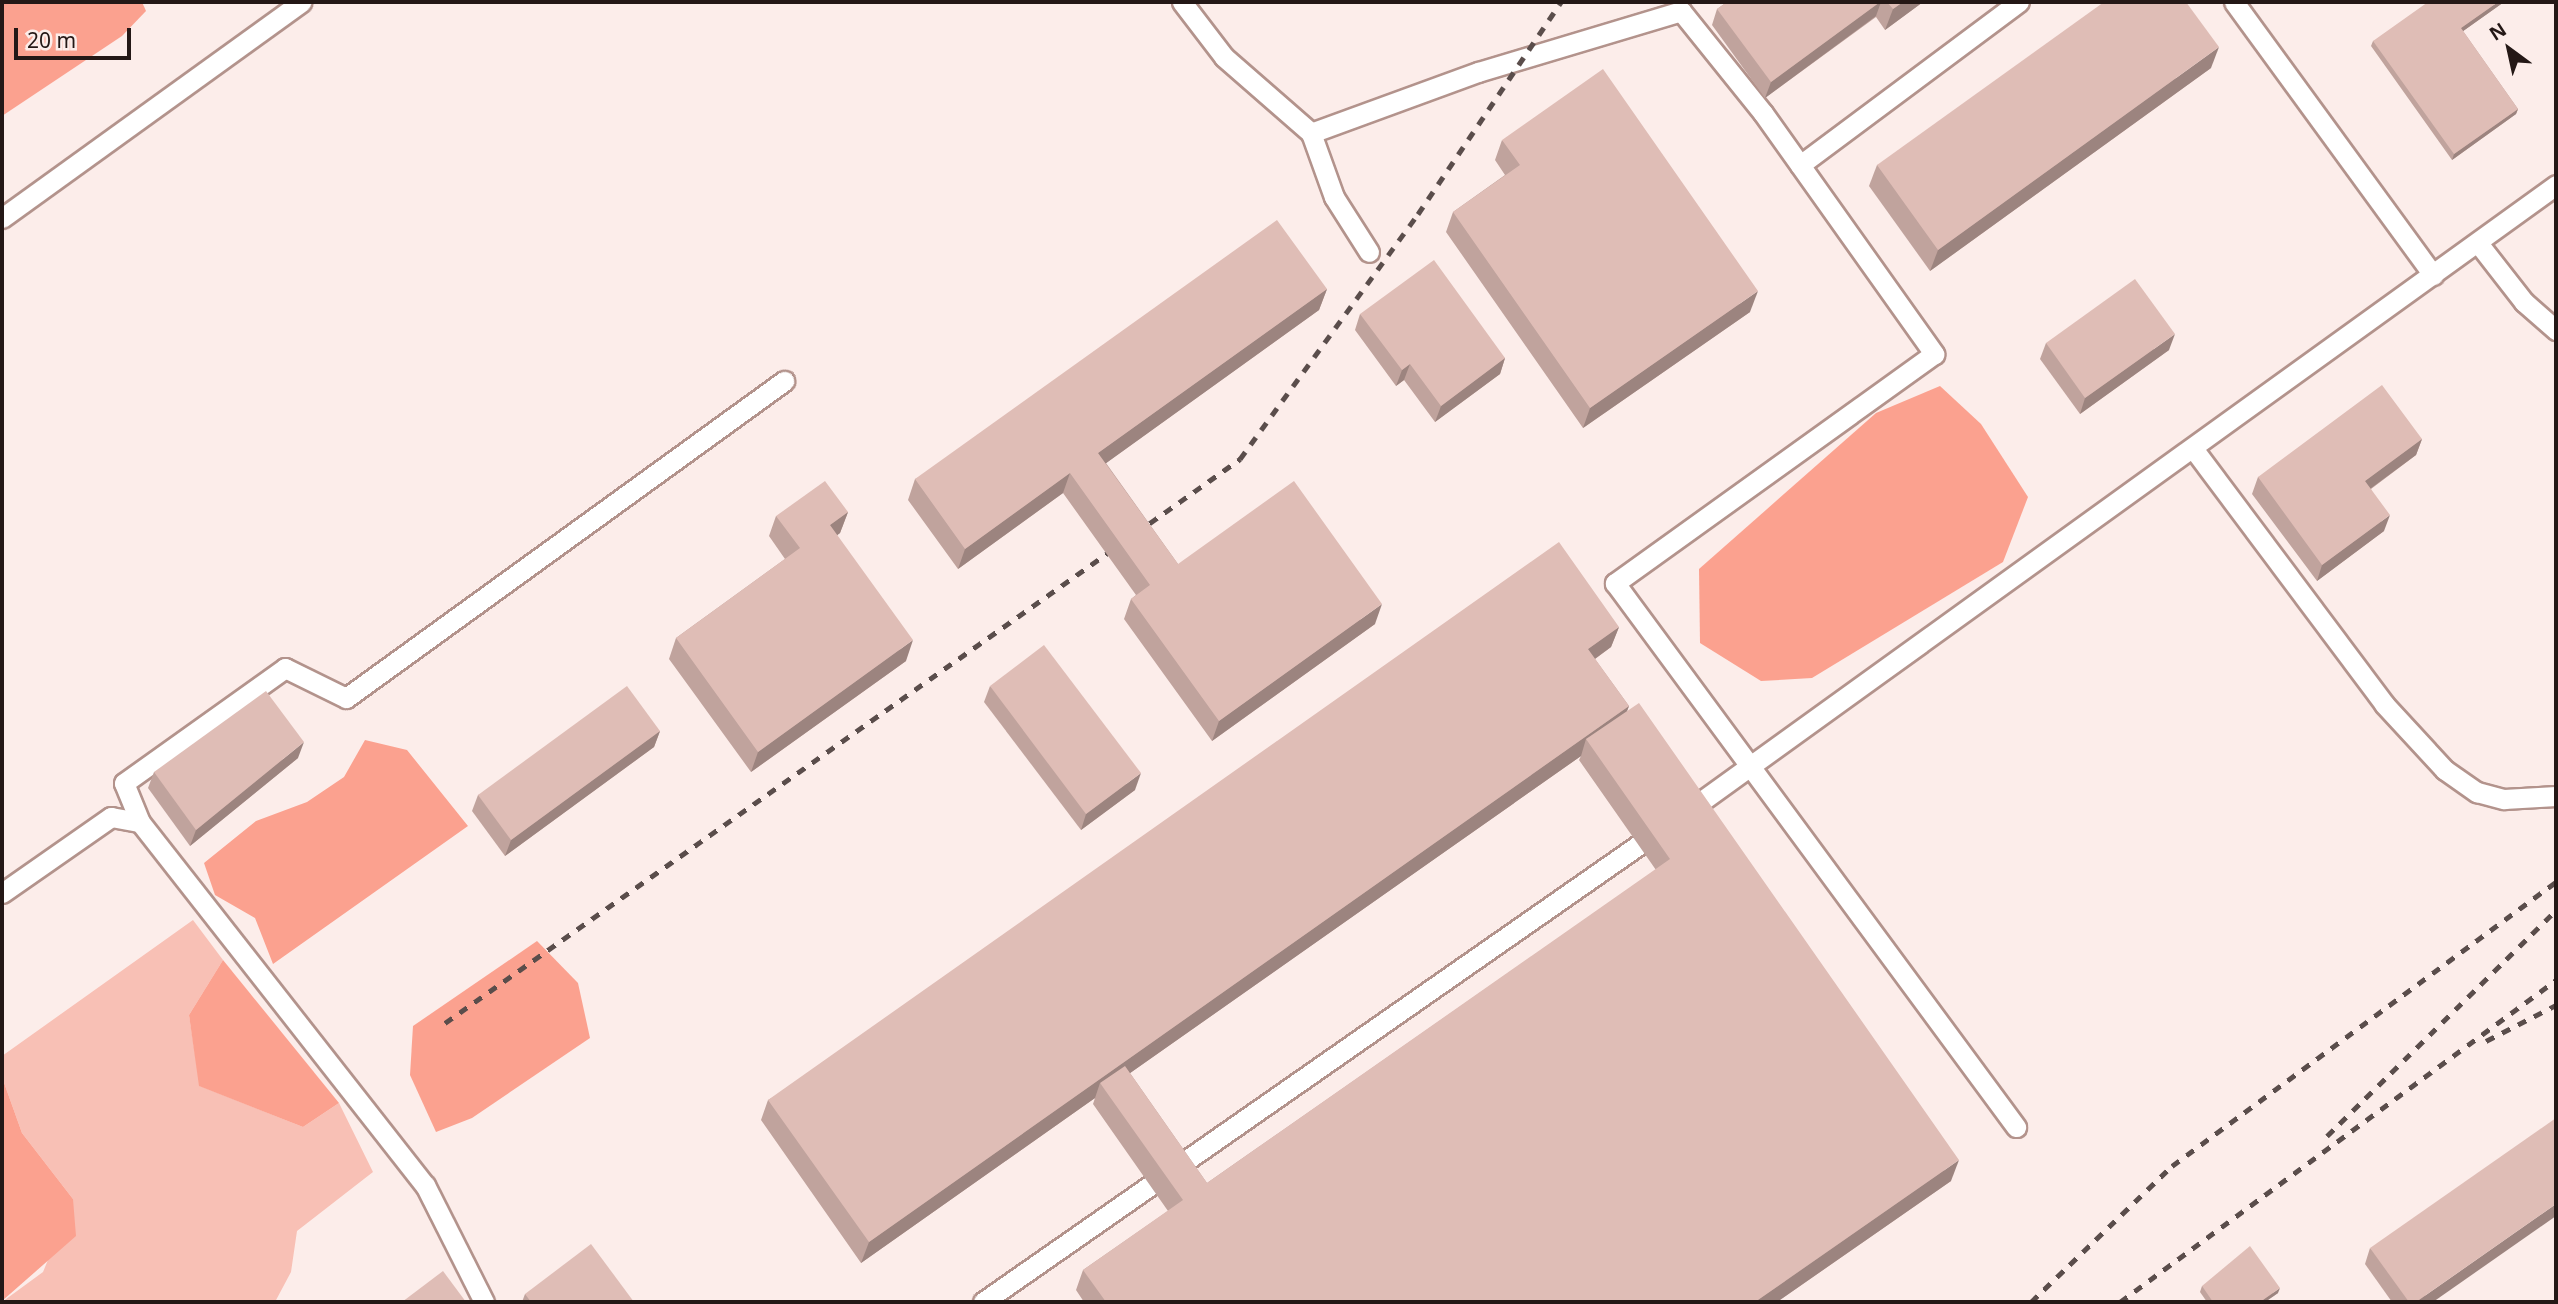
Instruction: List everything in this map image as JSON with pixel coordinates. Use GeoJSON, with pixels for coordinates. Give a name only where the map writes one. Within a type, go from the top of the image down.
{"type":"FeatureCollection","features":[{"type":"Feature","properties":{"kind":"lane"},"geometry":{"type":"LineString","coordinates":[[2,218],[300,2]]}},
{"type":"Feature","properties":{"kind":"lane"},"geometry":{"type":"LineString","coordinates":[[1182,2],[1224,57],[1311,133],[1334,197],[1369,252]]}},
{"type":"Feature","properties":{"kind":"lane"},"geometry":{"type":"LineString","coordinates":[[1800,164],[2019,2]]}},
{"type":"Feature","properties":{"kind":"lane"},"geometry":{"type":"LineString","coordinates":[[2234,2],[2433,275]]}},
{"type":"Feature","properties":{"kind":"lane"},"geometry":{"type":"LineString","coordinates":[[1311,133],[1478,72],[1681,11],[1800,164],[1934,354],[1615,583],[2016,1127]]}},
{"type":"Feature","properties":{"kind":"lane"},"geometry":{"type":"LineString","coordinates":[[984,1302],[1750,768],[2195,452],[2556,185]]}},
{"type":"Feature","properties":{"kind":"lane"},"geometry":{"type":"LineString","coordinates":[[2478,243],[2524,302],[2556,330]]}},
{"type":"Feature","properties":{"kind":"lane"},"geometry":{"type":"LineString","coordinates":[[484,1302],[425,1185],[140,822],[124,783],[285,668],[346,698],[784,381]]}},
{"type":"Feature","properties":{"kind":"lane"},"geometry":{"type":"LineString","coordinates":[[2195,452],[2384,704],[2445,771],[2477,792],[2504,800],[2556,796]]}},
{"type":"Feature","properties":{"kind":"lane"},"geometry":{"type":"LineString","coordinates":[[2,893],[111,817],[140,822]]}},
{"type":"Feature","properties":{"kind":"shaded area"},"geometry":{"type":"Polygon","coordinates":[[[2,2],[142,2],[146,11],[122,36],[2,116],[2,2]]]}},
{"type":"Feature","properties":{"kind":"shaded area"},"geometry":{"type":"Polygon","coordinates":[[[1940,386],[1981,424],[2028,497],[2003,562],[1812,678],[1761,681],[1700,643],[1699,569],[1876,413],[1940,386]]]}},
{"type":"Feature","properties":{"kind":"shaded area"},"geometry":{"type":"Polygon","coordinates":[[[365,740],[407,750],[468,826],[273,964],[255,918],[215,895],[204,863],[256,821],[307,802],[344,777],[365,740]]]}},
{"type":"Feature","properties":{"kind":"shaded area"},"geometry":{"type":"Polygon","coordinates":[[[193,920],[223,960],[189,1015],[200,1086],[303,1127],[339,1103],[373,1172],[297,1231],[291,1272],[275,1302],[2,1302],[43,1272],[73,1199],[22,1133],[2,1077],[2,1056],[193,920]]]}},
{"type":"Feature","properties":{"kind":"shaded area"},"geometry":{"type":"Polygon","coordinates":[[[537,941],[578,983],[590,1038],[472,1118],[436,1132],[410,1075],[413,1026],[537,941]]]}},
{"type":"Feature","properties":{"kind":"shaded area"},"geometry":{"type":"Polygon","coordinates":[[[223,960],[339,1103],[303,1127],[199,1086],[189,1015],[223,960]]]}},
{"type":"Feature","properties":{"kind":"shaded area"},"geometry":{"type":"Polygon","coordinates":[[[2,1077],[22,1133],[73,1199],[76,1236],[2,1301],[2,1077]]]}},
{"type":"Feature","properties":{"kind":"building"},"geometry":{"type":"Polygon","coordinates":[[[1727,2],[1880,2],[1771,82],[1717,9],[1727,2]]]}},
{"type":"Feature","properties":{"kind":"building"},"geometry":{"type":"Polygon","coordinates":[[[1887,2],[1903,2],[1893,9],[1887,2]]]}},
{"type":"Feature","properties":{"kind":"building"},"geometry":{"type":"Polygon","coordinates":[[[2104,2],[2186,2],[2219,47],[1938,250],[1877,165],[2104,2]]]}},
{"type":"Feature","properties":{"kind":"building"},"geometry":{"type":"Polygon","coordinates":[[[2428,2],[2498,2],[2461,28],[2518,109],[2454,154],[2373,41],[2428,2]]]}},
{"type":"Feature","properties":{"kind":"building"},"geometry":{"type":"Polygon","coordinates":[[[1603,69],[1758,291],[1590,408],[1453,212],[1520,165],[1502,140],[1603,69]]]}},
{"type":"Feature","properties":{"kind":"building"},"geometry":{"type":"Polygon","coordinates":[[[1277,220],[1327,289],[1098,453],[1178,564],[1294,481],[1382,604],[1219,721],[1131,599],[1150,585],[1070,473],[965,549],[915,479],[1277,220]]]}},
{"type":"Feature","properties":{"kind":"building"},"geometry":{"type":"Polygon","coordinates":[[[1434,260],[1505,358],[1441,406],[1410,364],[1402,370],[1360,314],[1434,260]]]}},
{"type":"Feature","properties":{"kind":"building"},"geometry":{"type":"Polygon","coordinates":[[[2135,279],[2175,334],[2085,398],[2046,343],[2135,279]]]}},
{"type":"Feature","properties":{"kind":"building"},"geometry":{"type":"Polygon","coordinates":[[[2382,385],[2422,439],[2365,481],[2390,515],[2322,565],[2258,477],[2382,385]]]}},
{"type":"Feature","properties":{"kind":"building"},"geometry":{"type":"Polygon","coordinates":[[[825,481],[848,512],[830,525],[913,640],[758,752],[676,638],[800,548],[776,516],[825,481]]]}},
{"type":"Feature","properties":{"kind":"building"},"geometry":{"type":"Polygon","coordinates":[[[1559,542],[1619,627],[1588,649],[1629,706],[869,1242],[768,1100],[1559,542]]]}},
{"type":"Feature","properties":{"kind":"building"},"geometry":{"type":"Polygon","coordinates":[[[1044,645],[1141,773],[1086,814],[990,686],[1044,645]]]}},
{"type":"Feature","properties":{"kind":"building"},"geometry":{"type":"Polygon","coordinates":[[[627,686],[660,731],[511,840],[478,795],[627,686]]]}},
{"type":"Feature","properties":{"kind":"building"},"geometry":{"type":"Polygon","coordinates":[[[266,691],[304,742],[196,830],[154,772],[266,691]]]}},
{"type":"Feature","properties":{"kind":"building"},"geometry":{"type":"Polygon","coordinates":[[[1639,703],[1959,1160],[1755,1302],[1106,1302],[1083,1270],[1183,1200],[1100,1083],[1125,1066],[1207,1183],[1670,859],[1586,739],[1639,703]]]}},
{"type":"Feature","properties":{"kind":"building"},"geometry":{"type":"Polygon","coordinates":[[[2556,1118],[2556,1204],[2416,1302],[2409,1302],[2370,1248],[2556,1118]]]}},
{"type":"Feature","properties":{"kind":"building"},"geometry":{"type":"Polygon","coordinates":[[[591,1244],[634,1302],[531,1302],[525,1294],[591,1244]]]}},
{"type":"Feature","properties":{"kind":"building"},"geometry":{"type":"Polygon","coordinates":[[[2250,1246],[2280,1288],[2260,1302],[2213,1302],[2202,1286],[2250,1246]]]}},
{"type":"Feature","properties":{"kind":"building"},"geometry":{"type":"Polygon","coordinates":[[[443,1271],[466,1302],[402,1302],[443,1271]]]}},
{"type":"Feature","properties":{"kind":"railway"},"geometry":{"type":"LineString","coordinates":[[445,1023],[1240,459],[1418,214],[1561,2]]}},
{"type":"Feature","properties":{"kind":"railway"},"geometry":{"type":"LineString","coordinates":[[2031,1302],[2172,1166],[2556,882]]}},
{"type":"Feature","properties":{"kind":"railway"},"geometry":{"type":"LineString","coordinates":[[2327,1136],[2556,910]]}},
{"type":"Feature","properties":{"kind":"railway"},"geometry":{"type":"LineString","coordinates":[[2120,1302],[2556,980]]}},
{"type":"Feature","properties":{"kind":"railway"},"geometry":{"type":"LineString","coordinates":[[2486,1041],[2556,1005]]}}]}
